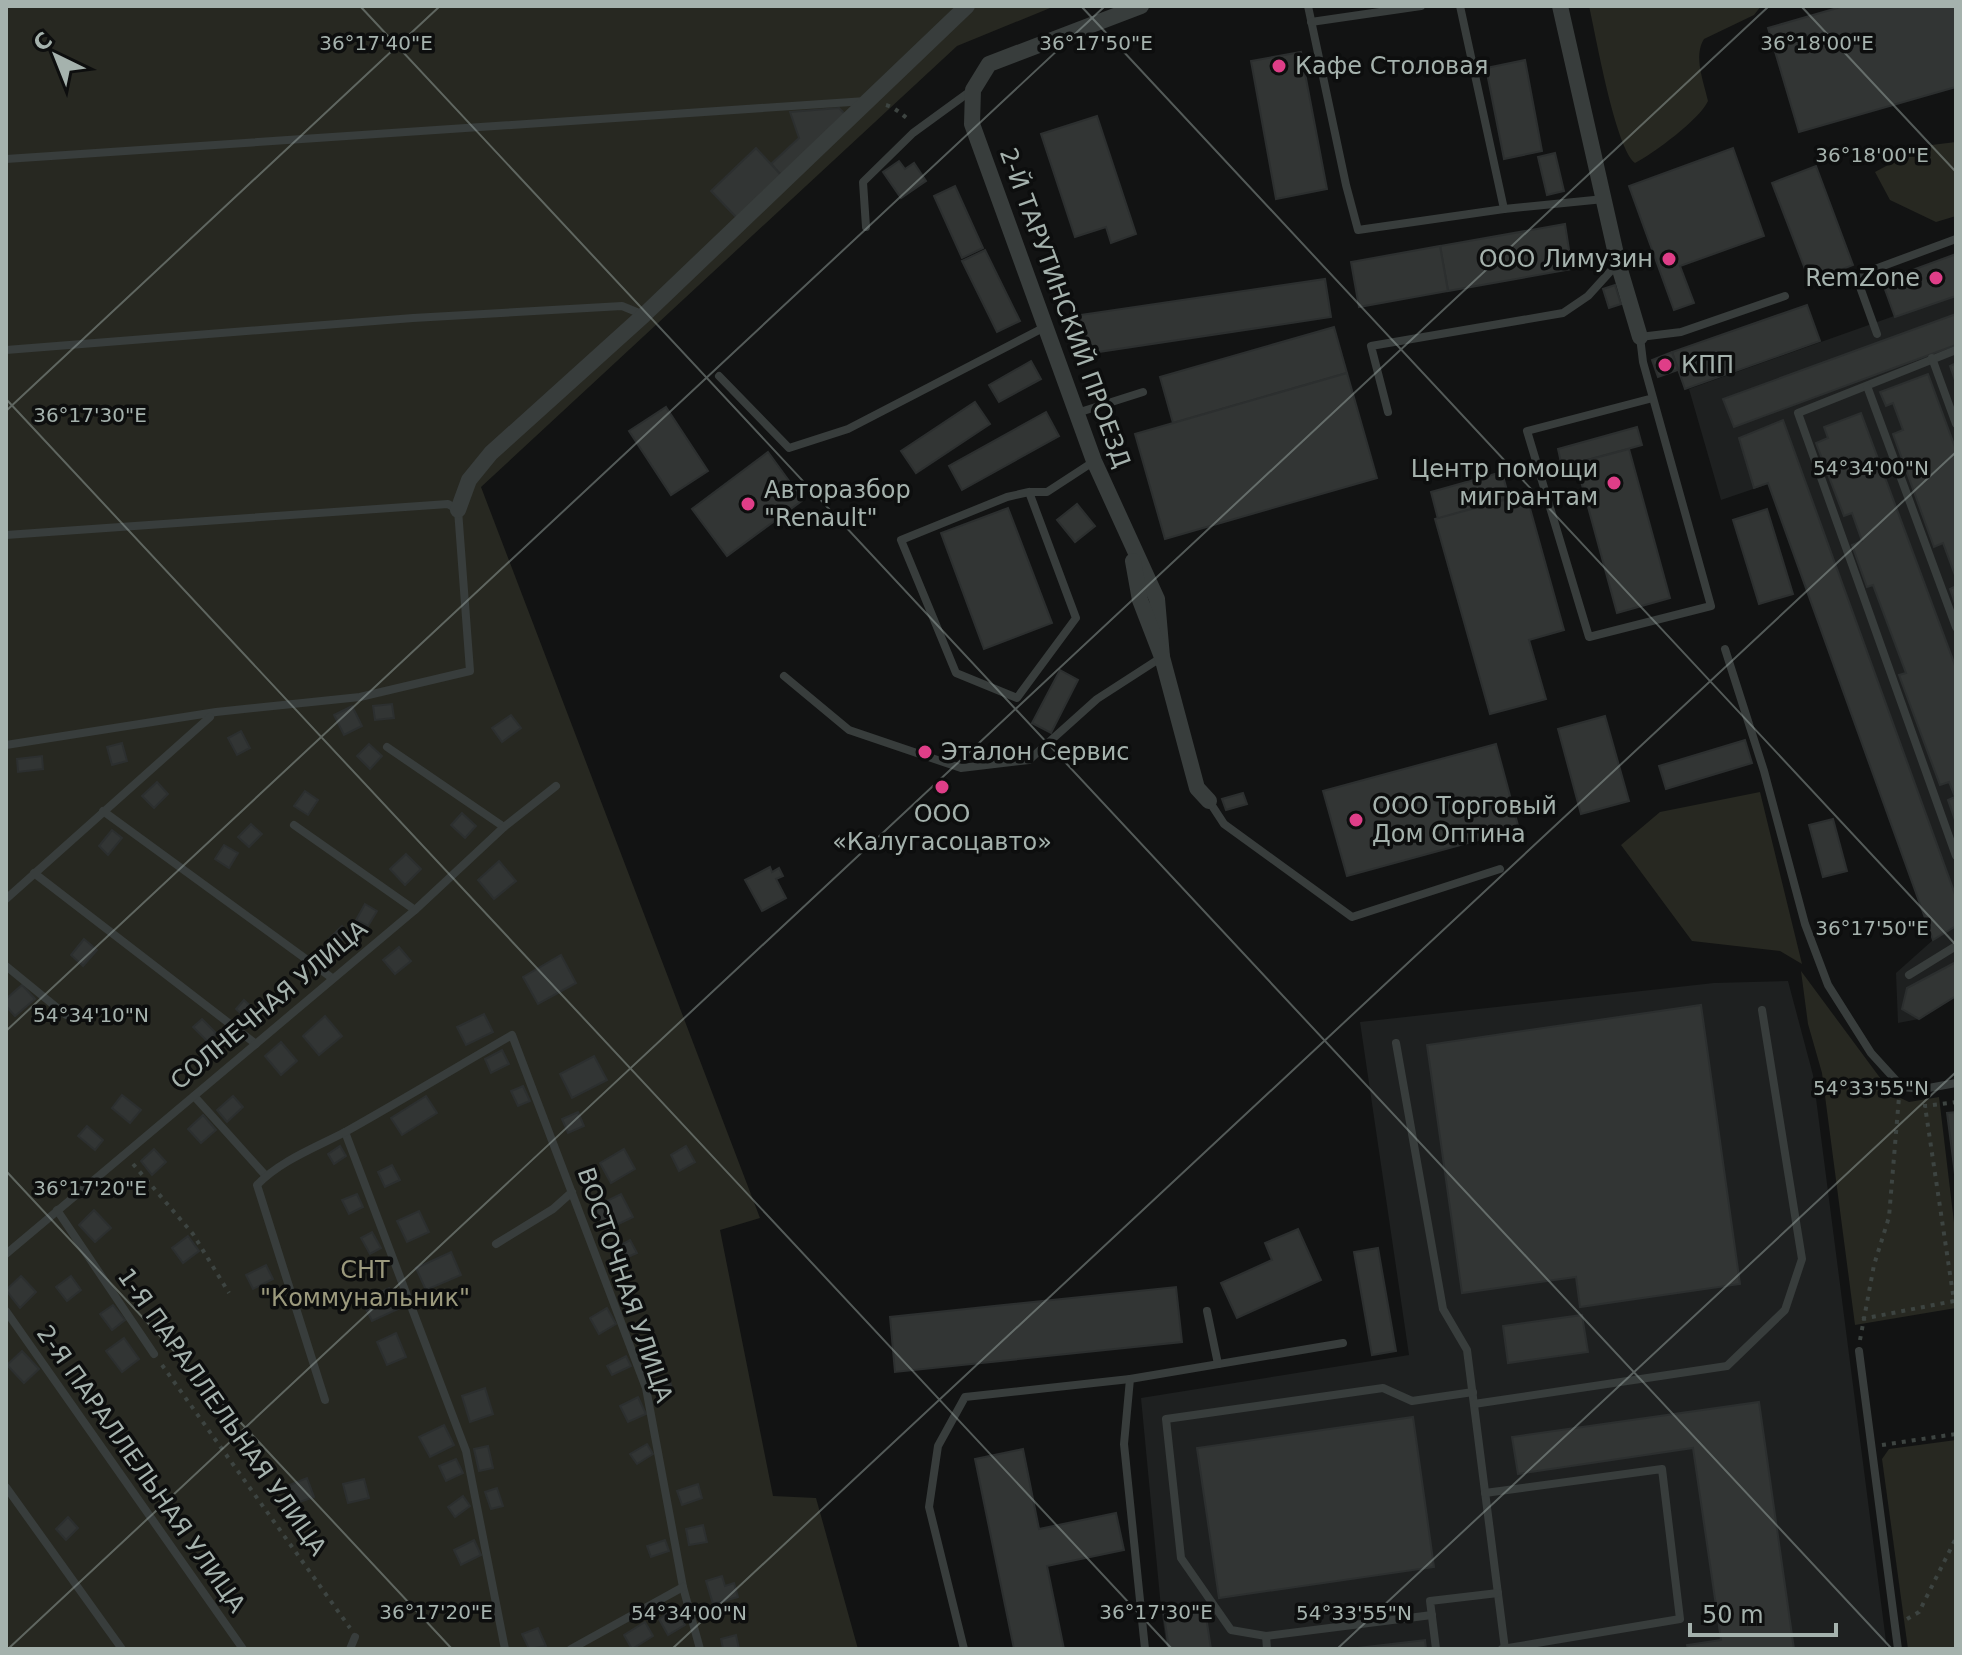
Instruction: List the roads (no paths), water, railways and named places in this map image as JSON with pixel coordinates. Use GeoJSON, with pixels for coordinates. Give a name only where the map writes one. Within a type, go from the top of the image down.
{"type":"FeatureCollection","features":[{"type":"Feature","properties":{"kind":"street"},"geometry":{"type":"LineString","coordinates":[[458,510],[469,480],[491,453],[644,315],[967,6]]}},
{"type":"Feature","properties":{"kind":"street"},"geometry":{"type":"LineString","coordinates":[[973,90],[989,64],[1141,6]]}},
{"type":"Feature","properties":{"kind":"street"},"geometry":{"type":"LineString","coordinates":[[1560,6],[1618,263],[1640,337]]}},
{"type":"Feature","properties":{"kind":"street","name":"2-Й ТАРУТИНСКИЙ ПРОЕЗД"},"geometry":{"type":"LineString","coordinates":[[973,90],[972,124],[1094,461],[1157,599],[1162,657],[1197,788],[1209,801]]}},
{"type":"Feature","properties":{"kind":"lane"},"geometry":{"type":"LineString","coordinates":[[1308,6],[1358,230],[1504,209],[1604,199]]}},
{"type":"Feature","properties":{"kind":"lane"},"geometry":{"type":"LineString","coordinates":[[1311,22],[1421,6]]}},
{"type":"Feature","properties":{"kind":"lane"},"geometry":{"type":"LineString","coordinates":[[1460,6],[1504,209]]}},
{"type":"Feature","properties":{"kind":"lane"},"geometry":{"type":"LineString","coordinates":[[866,227],[863,182],[913,133],[973,90]]}},
{"type":"Feature","properties":{"kind":"lane"},"geometry":{"type":"LineString","coordinates":[[6,159],[871,100]]}},
{"type":"Feature","properties":{"kind":"lane"},"geometry":{"type":"LineString","coordinates":[[1877,334],[1856,276],[1956,239]]}},
{"type":"Feature","properties":{"kind":"lane"},"geometry":{"type":"LineString","coordinates":[[1388,412],[1371,346],[1563,313],[1588,296],[1618,263]]}},
{"type":"Feature","properties":{"kind":"lane"},"geometry":{"type":"LineString","coordinates":[[1653,398],[1527,431],[1589,637],[1711,606],[1643,362],[1640,337],[1681,332],[1785,296]]}},
{"type":"Feature","properties":{"kind":"lane"},"geometry":{"type":"LineString","coordinates":[[6,350],[458,315],[622,306],[644,315]]}},
{"type":"Feature","properties":{"kind":"lane"},"geometry":{"type":"LineString","coordinates":[[719,376],[789,448],[848,429],[1046,327]]}},
{"type":"Feature","properties":{"kind":"lane"},"geometry":{"type":"LineString","coordinates":[[1956,350],[1798,413],[1956,856]]}},
{"type":"Feature","properties":{"kind":"lane"},"geometry":{"type":"LineString","coordinates":[[1932,358],[1956,424]]}},
{"type":"Feature","properties":{"kind":"lane"},"geometry":{"type":"LineString","coordinates":[[1867,386],[1956,627]]}},
{"type":"Feature","properties":{"kind":"lane"},"geometry":{"type":"LineString","coordinates":[[1077,413],[1143,392]]}},
{"type":"Feature","properties":{"kind":"lane"},"geometry":{"type":"LineString","coordinates":[[1029,492],[1076,618],[1017,698],[956,673],[901,540],[1007,497],[1029,492],[1047,492],[1094,461]]}},
{"type":"Feature","properties":{"kind":"lane"},"geometry":{"type":"LineString","coordinates":[[6,535],[448,504],[458,510],[470,671],[360,697],[216,712],[6,745]]}},
{"type":"Feature","properties":{"kind":"lane"},"geometry":{"type":"LineString","coordinates":[[1725,649],[1764,771],[1805,924],[1828,985],[1871,1053],[1902,1087],[1923,1089],[1956,1083]]}},
{"type":"Feature","properties":{"kind":"lane"},"geometry":{"type":"LineString","coordinates":[[784,676],[849,730],[961,768],[1029,760],[1097,699],[1162,657]]}},
{"type":"Feature","properties":{"kind":"lane"},"geometry":{"type":"LineString","coordinates":[[6,899],[210,717]]}},
{"type":"Feature","properties":{"kind":"lane"},"geometry":{"type":"LineString","coordinates":[[387,747],[504,827]]}},
{"type":"Feature","properties":{"kind":"lane","name":"СОЛНЕЧНАЯ УЛИЦА"},"geometry":{"type":"LineString","coordinates":[[6,1254],[415,910],[504,827],[556,786]]}},
{"type":"Feature","properties":{"kind":"lane"},"geometry":{"type":"LineString","coordinates":[[1209,801],[1224,824],[1352,917],[1500,869]]}},
{"type":"Feature","properties":{"kind":"lane"},"geometry":{"type":"LineString","coordinates":[[103,811],[332,978]]}},
{"type":"Feature","properties":{"kind":"lane"},"geometry":{"type":"LineString","coordinates":[[294,825],[415,910]]}},
{"type":"Feature","properties":{"kind":"lane"},"geometry":{"type":"LineString","coordinates":[[34,873],[256,1044]]}},
{"type":"Feature","properties":{"kind":"lane"},"geometry":{"type":"LineString","coordinates":[[1909,975],[1956,946]]}},
{"type":"Feature","properties":{"kind":"lane"},"geometry":{"type":"LineString","coordinates":[[6,966],[66,1015]]}},
{"type":"Feature","properties":{"kind":"lane"},"geometry":{"type":"LineString","coordinates":[[1474,1404],[1727,1366],[1785,1310],[1802,1259],[1762,1010]]}},
{"type":"Feature","properties":{"kind":"lane","name":"ВОСТОЧНАЯ УЛИЦА"},"geometry":{"type":"LineString","coordinates":[[345,1132],[512,1035],[646,1388],[683,1587],[700,1649]]}},
{"type":"Feature","properties":{"kind":"lane"},"geometry":{"type":"LineString","coordinates":[[1396,1043],[1443,1309],[1467,1350],[1504,1649],[1680,1619],[1662,1469],[1485,1493]]}},
{"type":"Feature","properties":{"kind":"lane"},"geometry":{"type":"LineString","coordinates":[[194,1096],[266,1176]]}},
{"type":"Feature","properties":{"kind":"lane"},"geometry":{"type":"LineString","coordinates":[[325,1400],[257,1185],[266,1176],[345,1132],[466,1451],[505,1649]]}},
{"type":"Feature","properties":{"kind":"lane"},"geometry":{"type":"LineString","coordinates":[[496,1244],[553,1209],[572,1192]]}},
{"type":"Feature","properties":{"kind":"lane","name":"1-Я ПАРАЛЛЕЛЬНАЯ УЛИЦА"},"geometry":{"type":"LineString","coordinates":[[57,1210],[154,1354]]}},
{"type":"Feature","properties":{"kind":"lane","name":"2-Я ПАРАЛЛЕЛЬНАЯ УЛИЦА"},"geometry":{"type":"LineString","coordinates":[[6,1311],[243,1649]]}},
{"type":"Feature","properties":{"kind":"lane"},"geometry":{"type":"LineString","coordinates":[[1207,1311],[1218,1364]]}},
{"type":"Feature","properties":{"kind":"lane"},"geometry":{"type":"LineString","coordinates":[[964,1649],[929,1507],[938,1446],[965,1397],[1130,1379],[1343,1343]]}},
{"type":"Feature","properties":{"kind":"lane"},"geometry":{"type":"LineString","coordinates":[[1859,1351],[1898,1649]]}},
{"type":"Feature","properties":{"kind":"lane"},"geometry":{"type":"LineString","coordinates":[[1130,1379],[1124,1444],[1145,1649]]}},
{"type":"Feature","properties":{"kind":"lane"},"geometry":{"type":"LineString","coordinates":[[1432,1615],[1266,1636],[1231,1630],[1181,1558],[1166,1419],[1383,1388],[1412,1401],[1473,1392]]}},
{"type":"Feature","properties":{"kind":"lane"},"geometry":{"type":"LineString","coordinates":[[6,1487],[122,1649]]}},
{"type":"Feature","properties":{"kind":"lane"},"geometry":{"type":"LineString","coordinates":[[571,1649],[683,1587]]}},
{"type":"Feature","properties":{"kind":"lane"},"geometry":{"type":"LineString","coordinates":[[1436,1649],[1430,1601],[1498,1593]]}},
{"type":"Feature","properties":{"kind":"lane"},"geometry":{"type":"LineString","coordinates":[[1266,1636],[1267,1649]]}},
{"type":"Feature","properties":{"kind":"lane"},"geometry":{"type":"LineString","coordinates":[[350,1649],[355,1637]]}},
{"type":"Feature","properties":{"kind":"place","name":"Кафе Столовая"},"geometry":{"type":"Point","coordinates":[1279,66]}},
{"type":"Feature","properties":{"kind":"place","name":"ООО Лимузин"},"geometry":{"type":"Point","coordinates":[1669,259]}},
{"type":"Feature","properties":{"kind":"place","name":"RemZone"},"geometry":{"type":"Point","coordinates":[1936,278]}},
{"type":"Feature","properties":{"kind":"place","name":"КПП"},"geometry":{"type":"Point","coordinates":[1665,365]}},
{"type":"Feature","properties":{"kind":"place","name":"Центр помощи мигрантам"},"geometry":{"type":"Point","coordinates":[1614,483]}},
{"type":"Feature","properties":{"kind":"place","name":"Авторазбор \"Renault\""},"geometry":{"type":"Point","coordinates":[748,504]}},
{"type":"Feature","properties":{"kind":"place","name":"Эталон Сервис"},"geometry":{"type":"Point","coordinates":[925,752]}},
{"type":"Feature","properties":{"kind":"place","name":"ООО «Калугасоцавто»"},"geometry":{"type":"Point","coordinates":[942,787]}},
{"type":"Feature","properties":{"kind":"place","name":"ООО Торговый Дом Оптина"},"geometry":{"type":"Point","coordinates":[1356,820]}},
{"type":"Feature","properties":{"kind":"park label","name":"СНТ \"Коммунальник\""},"geometry":{"type":"Point","coordinates":[365,1284]}}]}
